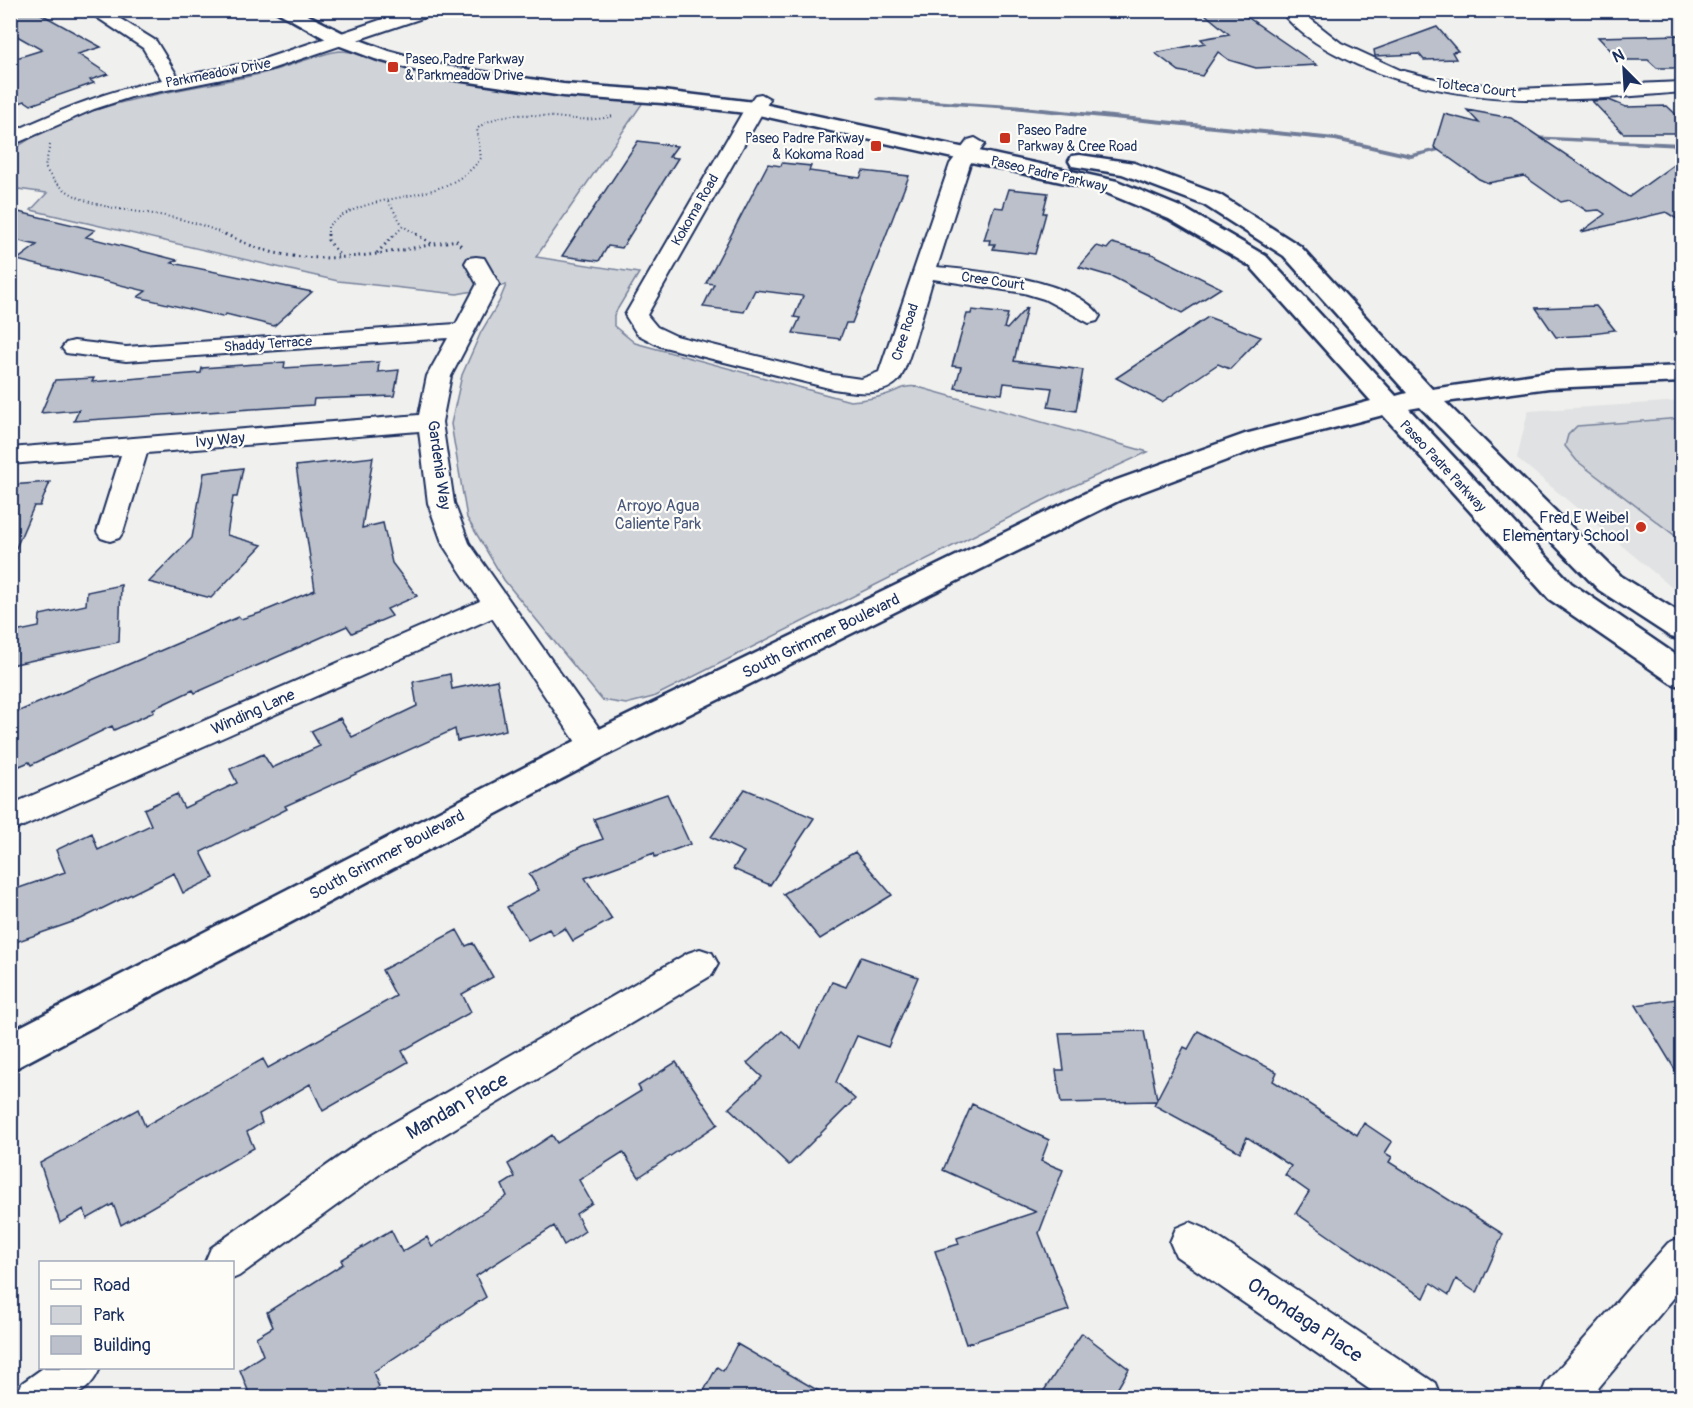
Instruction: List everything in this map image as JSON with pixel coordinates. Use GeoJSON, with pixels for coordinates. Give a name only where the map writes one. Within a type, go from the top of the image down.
{"type":"FeatureCollection","features":[{"type":"Feature","properties":{"kind":"main road","name":"Paseo Padre Parkway"},"geometry":{"type":"LineString","coordinates":[[283,10],[342,40],[382,55],[471,78],[563,90],[758,103]]}},
{"type":"Feature","properties":{"kind":"main road","name":"Paseo Padre Parkway"},"geometry":{"type":"LineString","coordinates":[[322,10],[366,31],[452,58],[508,69],[652,82],[758,103],[971,150],[1109,186],[1176,214],[1248,255],[1263,267],[1387,405],[1560,591],[1683,675]]}},
{"type":"Feature","properties":{"kind":"main road","name":"Paseo Padre Parkway"},"geometry":{"type":"LineString","coordinates":[[971,150],[1126,168],[1212,200],[1292,251],[1425,398],[1610,583],[1683,629]]}},
{"type":"Feature","properties":{"kind":"main road","name":"South Grimmer Boulevard"},"geometry":{"type":"LineString","coordinates":[[10,1053],[595,746],[1110,493],[1244,442],[1299,425],[1387,405],[1559,379],[1683,374]]}},
{"type":"Feature","properties":{"kind":"street"},"geometry":{"type":"LineString","coordinates":[[94,10],[150,45],[172,82]]}},
{"type":"Feature","properties":{"kind":"street","name":"Parkmeadow Drive"},"geometry":{"type":"LineString","coordinates":[[10,140],[87,105],[172,82],[262,66],[428,10]]}},
{"type":"Feature","properties":{"kind":"street","name":"Tolteca Court"},"geometry":{"type":"LineString","coordinates":[[1288,10],[1324,41],[1379,70],[1423,82],[1474,91],[1550,95],[1683,87]]}},
{"type":"Feature","properties":{"kind":"street","name":"Kokoma Road"},"geometry":{"type":"LineString","coordinates":[[639,324],[636,315],[641,304],[758,103]]}},
{"type":"Feature","properties":{"kind":"street","name":"Cree Road"},"geometry":{"type":"LineString","coordinates":[[639,324],[648,333],[668,341],[822,380],[861,386],[876,384],[890,376],[960,164],[971,150]]}},
{"type":"Feature","properties":{"kind":"street","name":"Gardenia Way"},"geometry":{"type":"LineString","coordinates":[[476,262],[488,284],[439,376],[430,422],[441,503],[456,545],[595,746]]}},
{"type":"Feature","properties":{"kind":"street","name":"Cree Court"},"geometry":{"type":"LineString","coordinates":[[925,272],[1027,285],[1070,301],[1089,316]]}},
{"type":"Feature","properties":{"kind":"street","name":"Shaddy Terrace"},"geometry":{"type":"LineString","coordinates":[[74,348],[126,354],[462,330]]}},
{"type":"Feature","properties":{"kind":"street","name":"Ivy Way"},"geometry":{"type":"LineString","coordinates":[[10,456],[430,422]]}},
{"type":"Feature","properties":{"kind":"street"},"geometry":{"type":"LineString","coordinates":[[110,532],[136,447]]}},
{"type":"Feature","properties":{"kind":"street","name":"Winding Lane"},"geometry":{"type":"LineString","coordinates":[[10,819],[496,605]]}},
{"type":"Feature","properties":{"kind":"street","name":"Mandan Place"},"geometry":{"type":"LineString","coordinates":[[228,1261],[374,1155],[700,964]]}},
{"type":"Feature","properties":{"kind":"street","name":"Onondaga Place"},"geometry":{"type":"LineString","coordinates":[[1190,1242],[1420,1398]]}},
{"type":"Feature","properties":{"kind":"street"},"geometry":{"type":"LineString","coordinates":[[1561,1398],[1683,1257]]}},
{"type":"Feature","properties":{"kind":"street"},"geometry":{"type":"LineString","coordinates":[[37,1398],[78,1369]]}},
{"type":"Feature","properties":{"kind":"path"},"geometry":{"type":"LineString","coordinates":[[341,256],[326,240],[325,230],[329,223],[354,209],[432,191],[464,176],[481,158],[477,129],[485,121],[517,115],[586,122],[615,115]]}},
{"type":"Feature","properties":{"kind":"path"},"geometry":{"type":"LineString","coordinates":[[57,138],[47,152],[45,167],[49,175],[69,192],[87,200],[192,222],[254,248],[279,255],[341,256],[377,253],[456,240],[476,262]]}},
{"type":"Feature","properties":{"kind":"path"},"geometry":{"type":"LineString","coordinates":[[388,201],[403,226],[432,244]]}},
{"type":"Feature","properties":{"kind":"path"},"geometry":{"type":"LineString","coordinates":[[377,253],[403,226]]}},
{"type":"Feature","properties":{"kind":"shaded area","name":"Fred E Weibel Elementary School"},"geometry":{"type":"Polygon","coordinates":[[[1682,401],[1682,596],[1517,458],[1528,411],[1682,401]]]}},
{"type":"Feature","properties":{"kind":"green space","name":"Arroyo Agua Caliente Park"},"geometry":{"type":"Polygon","coordinates":[[[339,51],[359,54],[424,74],[479,84],[561,95],[644,101],[536,257],[639,273],[614,315],[614,326],[635,343],[850,401],[876,397],[904,388],[918,387],[1148,452],[1052,496],[653,697],[626,704],[602,700],[504,580],[467,518],[451,424],[462,375],[481,332],[499,302],[506,285],[457,294],[338,281],[31,210],[47,193],[11,188],[10,152],[39,134],[69,120],[132,100],[264,73],[339,51]]]}},
{"type":"Feature","properties":{"kind":"green space"},"geometry":{"type":"Polygon","coordinates":[[[1682,418],[1682,541],[1577,461],[1565,446],[1568,435],[1577,426],[1682,418]]]}},
{"type":"Feature","properties":{"kind":"building"},"geometry":{"type":"Polygon","coordinates":[[[21,10],[34,10],[101,47],[78,54],[108,74],[90,80],[94,83],[31,105],[25,101],[10,106],[10,60],[42,50],[10,32],[10,14],[21,10]]]}},
{"type":"Feature","properties":{"kind":"building"},"geometry":{"type":"Polygon","coordinates":[[[1200,10],[1237,10],[1317,65],[1256,68],[1229,60],[1218,52],[1202,76],[1179,71],[1155,53],[1205,43],[1201,39],[1229,34],[1200,10]]]}},
{"type":"Feature","properties":{"kind":"building"},"geometry":{"type":"Polygon","coordinates":[[[1437,27],[1458,51],[1452,52],[1456,59],[1424,60],[1419,54],[1375,56],[1374,50],[1437,27]]]}},
{"type":"Feature","properties":{"kind":"building"},"geometry":{"type":"Polygon","coordinates":[[[1683,35],[1683,68],[1657,68],[1648,60],[1620,60],[1598,37],[1683,35]]]}},
{"type":"Feature","properties":{"kind":"building"},"geometry":{"type":"Polygon","coordinates":[[[1609,100],[1626,107],[1667,106],[1683,121],[1683,133],[1623,133],[1592,101],[1609,100]]]}},
{"type":"Feature","properties":{"kind":"building"},"geometry":{"type":"Polygon","coordinates":[[[1467,110],[1511,118],[1629,197],[1683,158],[1683,223],[1666,212],[1581,232],[1605,214],[1599,210],[1587,211],[1570,200],[1561,202],[1524,176],[1488,183],[1479,179],[1434,147],[1444,114],[1479,123],[1467,110]]]}},
{"type":"Feature","properties":{"kind":"building"},"geometry":{"type":"Polygon","coordinates":[[[638,141],[677,146],[669,157],[678,158],[622,248],[608,246],[599,261],[562,256],[638,141]]]}},
{"type":"Feature","properties":{"kind":"building"},"geometry":{"type":"Polygon","coordinates":[[[782,163],[811,166],[809,171],[860,178],[863,171],[909,176],[852,323],[846,323],[840,339],[793,333],[800,318],[794,317],[803,296],[755,290],[744,312],[703,307],[714,284],[706,283],[768,164],[781,166],[782,163]]]}},
{"type":"Feature","properties":{"kind":"building"},"geometry":{"type":"Polygon","coordinates":[[[1009,189],[1048,193],[1043,213],[1046,213],[1035,254],[993,249],[995,244],[989,244],[990,240],[984,240],[994,207],[1003,208],[1009,189]]]}},
{"type":"Feature","properties":{"kind":"building"},"geometry":{"type":"Polygon","coordinates":[[[10,210],[95,230],[86,237],[177,260],[172,263],[312,292],[274,326],[226,314],[222,317],[138,297],[146,291],[17,260],[37,245],[10,239],[10,210]]]}},
{"type":"Feature","properties":{"kind":"building"},"geometry":{"type":"Polygon","coordinates":[[[1112,243],[1152,254],[1221,288],[1182,313],[1113,277],[1079,267],[1097,246],[1107,249],[1112,243]]]}},
{"type":"Feature","properties":{"kind":"building"},"geometry":{"type":"Polygon","coordinates":[[[1596,306],[1615,330],[1591,333],[1592,335],[1556,337],[1536,308],[1596,306]]]}},
{"type":"Feature","properties":{"kind":"building"},"geometry":{"type":"Polygon","coordinates":[[[1027,307],[1014,361],[1083,370],[1076,411],[1048,407],[1052,388],[1004,383],[1002,394],[955,388],[961,367],[952,366],[967,314],[971,314],[972,310],[1008,314],[1004,328],[1007,329],[1027,307]]]}},
{"type":"Feature","properties":{"kind":"building"},"geometry":{"type":"Polygon","coordinates":[[[1208,317],[1261,337],[1230,369],[1218,364],[1162,402],[1116,378],[1208,317]]]}},
{"type":"Feature","properties":{"kind":"building"},"geometry":{"type":"Polygon","coordinates":[[[285,362],[284,368],[379,362],[378,372],[399,370],[394,396],[314,399],[313,405],[74,421],[79,410],[41,413],[55,380],[94,378],[92,382],[201,373],[202,368],[285,362]]]}},
{"type":"Feature","properties":{"kind":"building"},"geometry":{"type":"Polygon","coordinates":[[[373,457],[362,528],[383,523],[392,563],[417,596],[387,609],[392,616],[352,633],[347,626],[195,693],[193,690],[153,709],[154,712],[114,730],[112,726],[31,765],[29,762],[10,770],[10,715],[239,617],[241,619],[260,613],[315,590],[296,466],[373,457]]]}},
{"type":"Feature","properties":{"kind":"building"},"geometry":{"type":"Polygon","coordinates":[[[243,468],[237,497],[233,497],[227,535],[262,545],[211,598],[149,582],[192,538],[204,473],[243,468]]]}},
{"type":"Feature","properties":{"kind":"building"},"geometry":{"type":"Polygon","coordinates":[[[50,482],[40,506],[34,506],[10,562],[10,485],[50,482]]]}},
{"type":"Feature","properties":{"kind":"building"},"geometry":{"type":"Polygon","coordinates":[[[121,585],[119,642],[10,665],[10,633],[39,627],[40,615],[86,605],[87,592],[121,585]]]}},
{"type":"Feature","properties":{"kind":"building"},"geometry":{"type":"Polygon","coordinates":[[[450,674],[452,689],[497,680],[506,730],[457,741],[455,729],[285,806],[287,809],[201,852],[214,878],[183,893],[174,873],[81,919],[10,944],[13,890],[65,872],[56,850],[92,833],[98,850],[151,825],[144,809],[177,794],[184,808],[237,783],[230,769],[263,754],[272,768],[320,746],[311,731],[340,718],[352,737],[417,706],[413,682],[450,674]]]}},
{"type":"Feature","properties":{"kind":"building"},"geometry":{"type":"Polygon","coordinates":[[[745,789],[814,818],[770,885],[733,869],[744,852],[711,837],[745,789]]]}},
{"type":"Feature","properties":{"kind":"building"},"geometry":{"type":"Polygon","coordinates":[[[667,794],[690,844],[655,857],[654,853],[585,878],[612,919],[573,941],[565,928],[553,935],[549,929],[528,940],[507,907],[539,890],[529,874],[582,846],[603,839],[594,819],[667,794]]]}},
{"type":"Feature","properties":{"kind":"building"},"geometry":{"type":"Polygon","coordinates":[[[855,852],[892,895],[820,939],[783,894],[855,852]]]}},
{"type":"Feature","properties":{"kind":"building"},"geometry":{"type":"Polygon","coordinates":[[[457,930],[466,946],[473,943],[493,977],[462,994],[471,1012],[402,1051],[408,1062],[323,1111],[310,1084],[259,1114],[262,1123],[247,1132],[254,1148],[121,1225],[113,1204],[87,1219],[84,1209],[60,1223],[40,1163],[138,1109],[145,1126],[263,1059],[268,1068],[396,996],[382,970],[457,930]]]}},
{"type":"Feature","properties":{"kind":"building"},"geometry":{"type":"Polygon","coordinates":[[[861,957],[918,977],[888,1047],[857,1036],[836,1082],[855,1099],[789,1165],[729,1108],[762,1077],[747,1063],[782,1031],[801,1048],[832,982],[846,987],[861,957]]]}},
{"type":"Feature","properties":{"kind":"building"},"geometry":{"type":"Polygon","coordinates":[[[1683,998],[1683,1083],[1636,1005],[1683,998]]]}},
{"type":"Feature","properties":{"kind":"building"},"geometry":{"type":"Polygon","coordinates":[[[1144,1031],[1157,1099],[1184,1047],[1188,1049],[1198,1031],[1277,1072],[1273,1081],[1357,1135],[1364,1123],[1392,1142],[1385,1153],[1392,1157],[1389,1162],[1503,1234],[1477,1293],[1456,1279],[1449,1295],[1431,1283],[1424,1298],[1342,1245],[1296,1213],[1309,1192],[1285,1175],[1291,1166],[1247,1137],[1240,1152],[1154,1105],[1156,1101],[1061,1103],[1056,1070],[1064,1070],[1059,1033],[1144,1031]]]}},
{"type":"Feature","properties":{"kind":"building"},"geometry":{"type":"Polygon","coordinates":[[[676,1062],[718,1124],[639,1177],[623,1152],[579,1180],[592,1203],[576,1214],[585,1231],[564,1245],[554,1226],[476,1276],[486,1297],[373,1372],[379,1387],[363,1398],[251,1398],[240,1370],[263,1355],[256,1337],[273,1327],[267,1312],[343,1264],[341,1260],[391,1230],[402,1252],[427,1237],[432,1247],[507,1196],[502,1185],[515,1177],[508,1164],[552,1135],[557,1143],[641,1091],[638,1086],[676,1062]]]}},
{"type":"Feature","properties":{"kind":"building"},"geometry":{"type":"Polygon","coordinates":[[[972,1104],[1049,1140],[1041,1161],[1063,1170],[1039,1233],[1069,1310],[966,1344],[935,1251],[959,1244],[957,1238],[1036,1212],[943,1170],[972,1104]]]}},
{"type":"Feature","properties":{"kind":"building"},"geometry":{"type":"Polygon","coordinates":[[[1082,1333],[1129,1369],[1112,1398],[1039,1398],[1082,1333]]]}},
{"type":"Feature","properties":{"kind":"building"},"geometry":{"type":"Polygon","coordinates":[[[737,1344],[831,1398],[700,1398],[717,1367],[723,1371],[737,1344]]]}},
{"type":"Feature","properties":{"kind":"waterway"},"geometry":{"type":"LineString","coordinates":[[879,99],[1012,107],[1335,139],[1411,156],[1448,148]]}},
{"type":"Feature","properties":{"kind":"waterway"},"geometry":{"type":"LineString","coordinates":[[1530,138],[1682,145]]}},
{"type":"Feature","properties":{"kind":"place","name":"Paseo Padre Parkway & Parkmeadow Drive"},"geometry":{"type":"Point","coordinates":[393,67]}},
{"type":"Feature","properties":{"kind":"place","name":"Paseo Padre Parkway & Cree Road"},"geometry":{"type":"Point","coordinates":[1005,138]}},
{"type":"Feature","properties":{"kind":"place","name":"Paseo Padre Parkway & Kokoma Road"},"geometry":{"type":"Point","coordinates":[876,146]}},
{"type":"Feature","properties":{"kind":"place","name":"Fred E Weibel Elementary School"},"geometry":{"type":"Point","coordinates":[1641,527]}}]}
